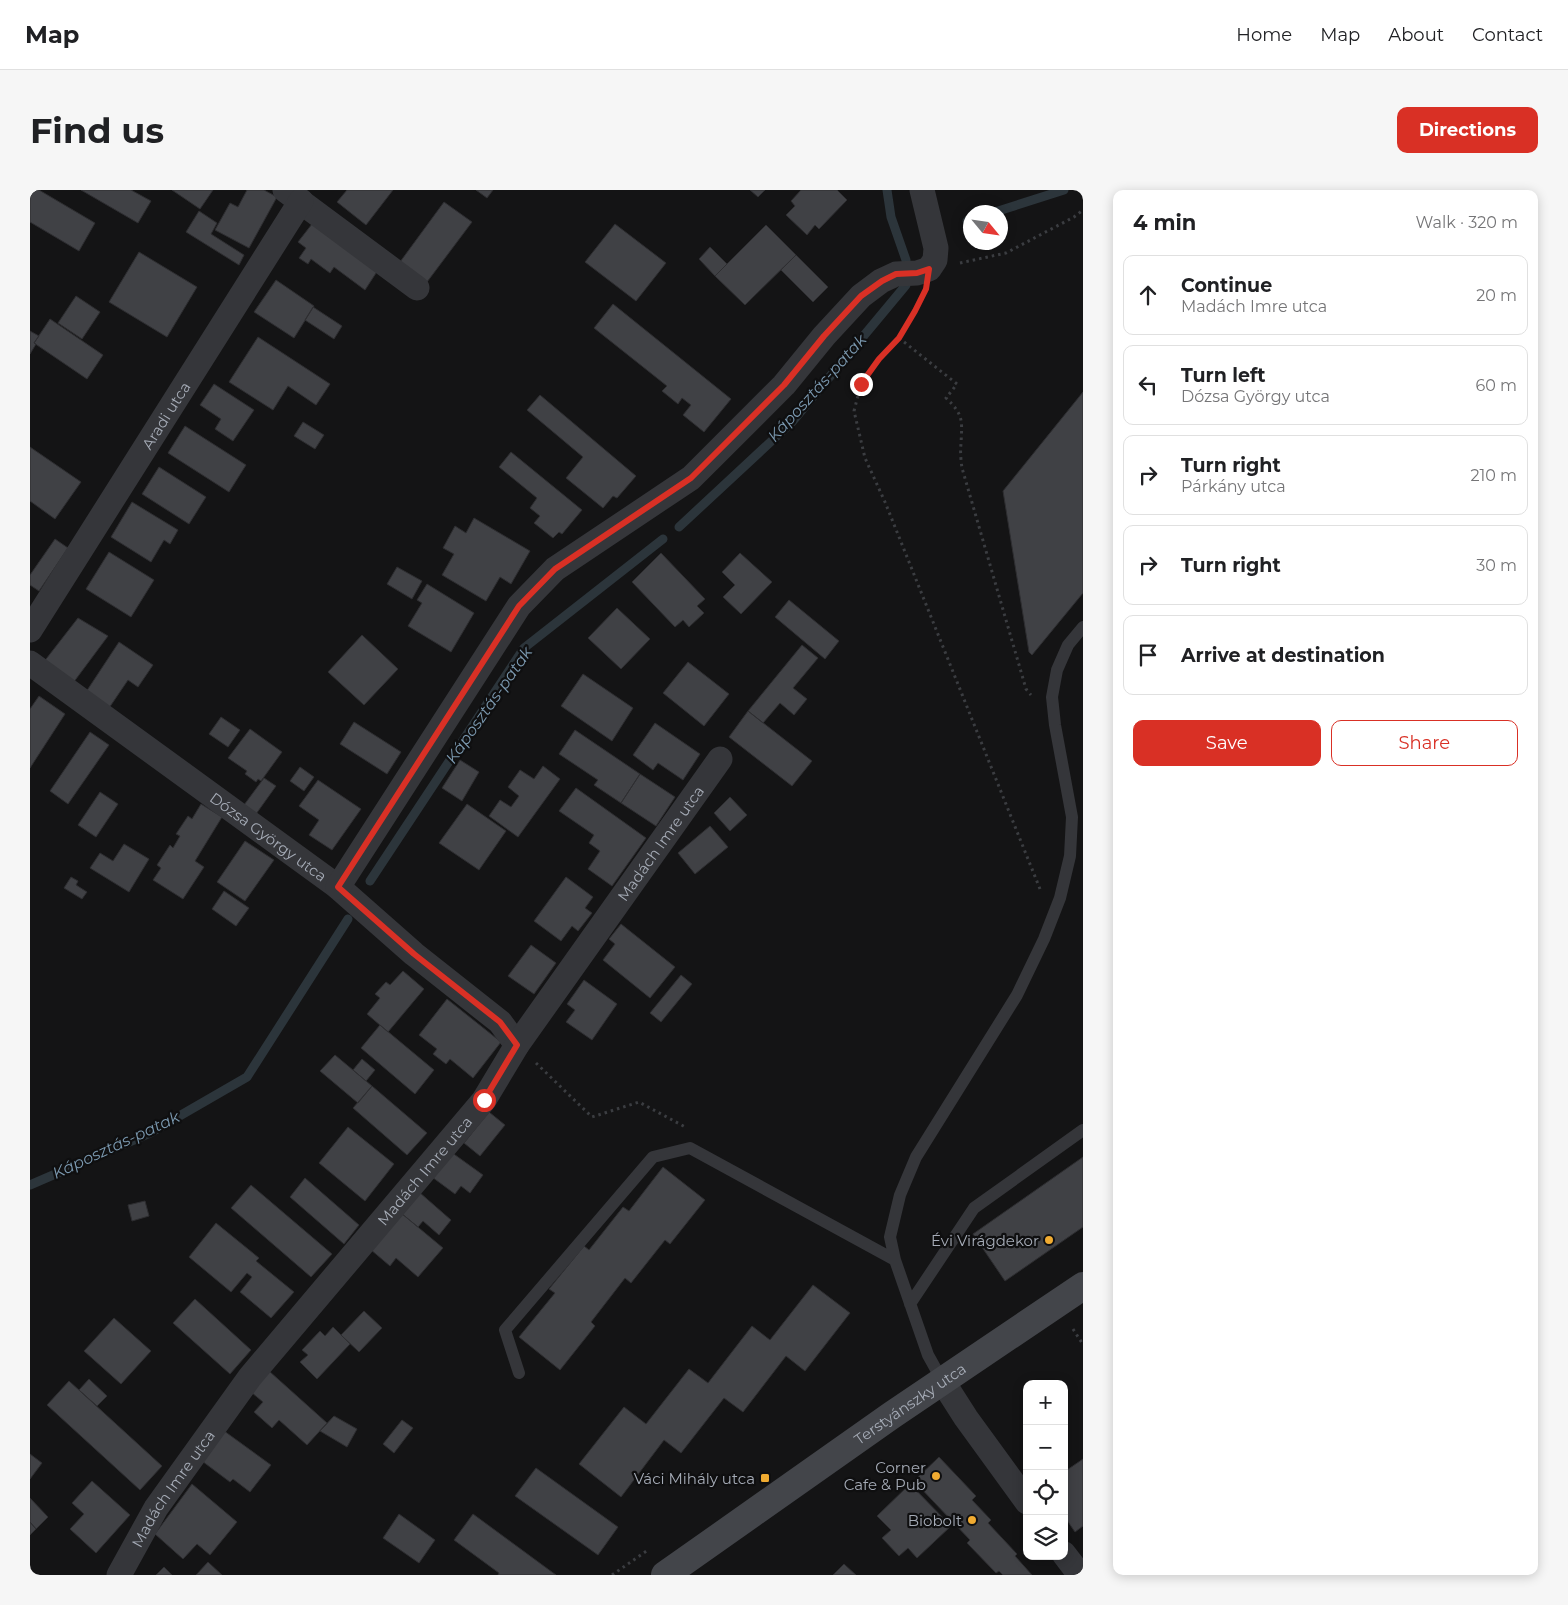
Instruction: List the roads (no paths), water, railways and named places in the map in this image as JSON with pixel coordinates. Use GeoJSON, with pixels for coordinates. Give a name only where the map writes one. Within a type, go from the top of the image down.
{"type":"FeatureCollection","features":[{"type":"Feature","properties":{"kind":"main road","name":"Terstyánszky utca"},"geometry":{"type":"LineString","coordinates":[[665,1575],[892,1415],[1083,1286]]}},
{"type":"Feature","properties":{"kind":"street"},"geometry":{"type":"LineString","coordinates":[[338,887],[519,606],[555,569],[691,478],[784,385],[824,336],[861,296],[882,281],[896,274],[917,273],[932,264],[936,248],[922,190]]}},
{"type":"Feature","properties":{"kind":"street"},"geometry":{"type":"LineString","coordinates":[[293,196],[417,288]]}},
{"type":"Feature","properties":{"kind":"street","name":"Aradi utca"},"geometry":{"type":"LineString","coordinates":[[30,630],[293,196]]}},
{"type":"Feature","properties":{"kind":"street","name":"Dózsa György utca"},"geometry":{"type":"LineString","coordinates":[[30,663],[338,887],[414,954],[500,1022],[517,1045]]}},
{"type":"Feature","properties":{"kind":"street","name":"Madách Imre utca"},"geometry":{"type":"LineString","coordinates":[[119,1575],[156,1508],[250,1377],[484,1100],[517,1045],[720,759]]}},
{"type":"Feature","properties":{"kind":"street"},"geometry":{"type":"LineString","coordinates":[[943,1382],[966,1418],[1023,1496]]}},
{"type":"Feature","properties":{"kind":"street"},"geometry":{"type":"LineString","coordinates":[[1068,1559],[1080,1575]]}},
{"type":"Feature","properties":{"kind":"lane"},"geometry":{"type":"LineString","coordinates":[[943,1382],[930,1360],[895,1260],[890,1237],[900,1195],[916,1156],[1016,995],[1044,939],[1060,898],[1070,856],[1072,817],[1054,725],[1052,697],[1057,670],[1068,646],[1083,627]]}},
{"type":"Feature","properties":{"kind":"lane"},"geometry":{"type":"LineString","coordinates":[[910,1304],[974,1208],[1083,1130]]}},
{"type":"Feature","properties":{"kind":"lane"},"geometry":{"type":"LineString","coordinates":[[519,1373],[505,1330],[652,1157],[690,1148],[895,1260]]}},
{"type":"Feature","properties":{"kind":"waterway"},"geometry":{"type":"LineString","coordinates":[[887,190],[891,217],[906,260]]}},
{"type":"Feature","properties":{"kind":"waterway"},"geometry":{"type":"LineString","coordinates":[[1008,208],[1064,190]]}},
{"type":"Feature","properties":{"kind":"waterway","name":"Káposztás-patak"},"geometry":{"type":"LineString","coordinates":[[679,527],[792,422],[906,285]]}},
{"type":"Feature","properties":{"kind":"waterway","name":"Káposztás-patak"},"geometry":{"type":"LineString","coordinates":[[370,881],[524,648],[663,539]]}},
{"type":"Feature","properties":{"kind":"waterway","name":"Káposztás-patak"},"geometry":{"type":"LineString","coordinates":[[30,1185],[150,1133],[247,1077],[348,919]]}},
{"type":"Feature","properties":{"kind":"place","name":"Évi Virágdekor"},"geometry":{"type":"Point","coordinates":[1049,1240]}},
{"type":"Feature","properties":{"kind":"place","name":"Corner Cafe & Pub"},"geometry":{"type":"Point","coordinates":[936,1476]}},
{"type":"Feature","properties":{"kind":"place","name":"Váci Mihály utca"},"geometry":{"type":"Point","coordinates":[765,1478]}},
{"type":"Feature","properties":{"kind":"place","name":"Biobolt"},"geometry":{"type":"Point","coordinates":[972,1520]}}]}
